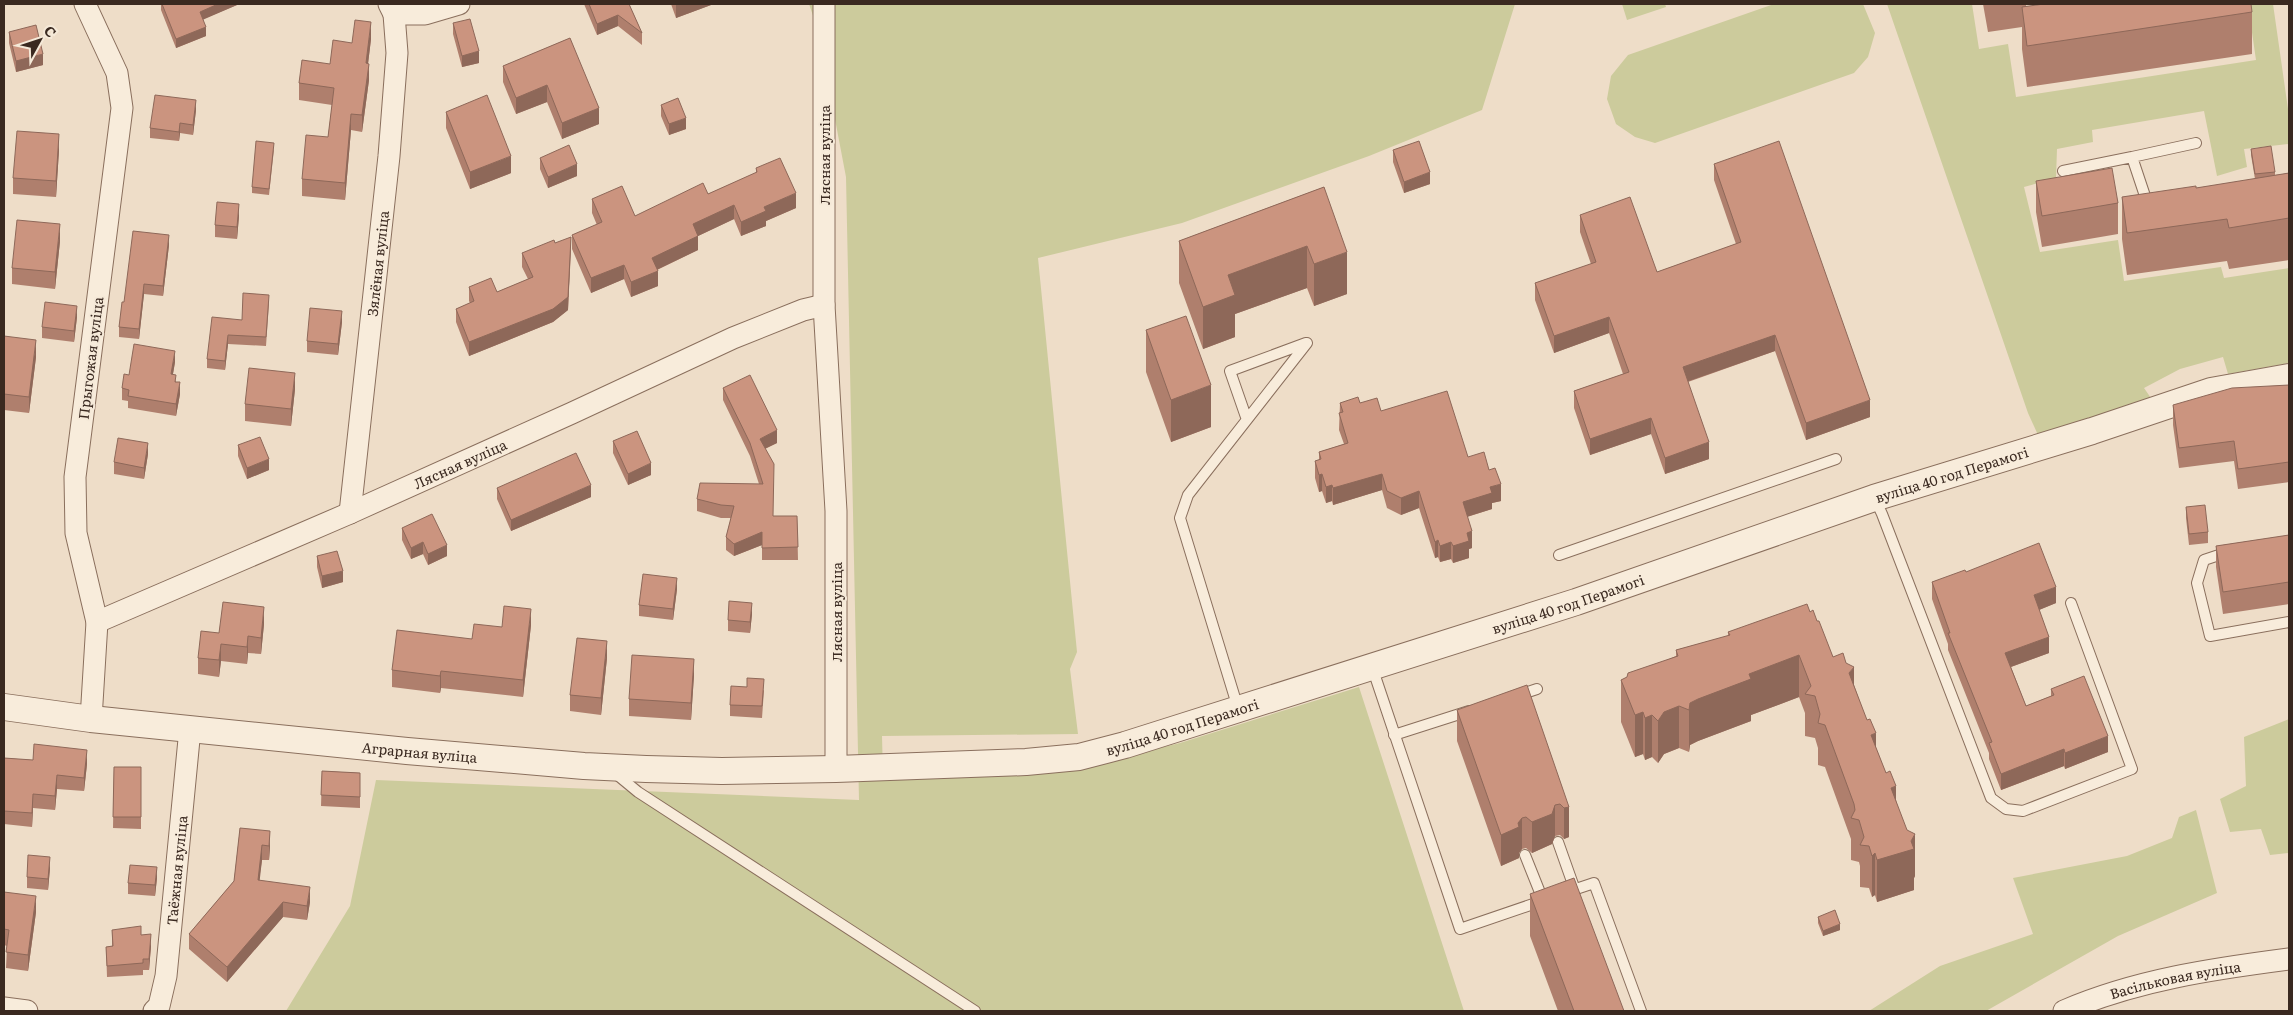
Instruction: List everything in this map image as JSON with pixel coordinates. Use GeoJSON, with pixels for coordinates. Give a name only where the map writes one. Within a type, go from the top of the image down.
{"type":"FeatureCollection","features":[{"type":"Feature","properties":{"kind":"street","name":"Прыгожая вуліца"},"geometry":{"type":"LineString","coordinates":[[85,4],[117,73],[122,108],[75,478],[76,533],[97,622],[91,719]]}},
{"type":"Feature","properties":{"kind":"street","name":"Зялёная вуліца"},"geometry":{"type":"LineString","coordinates":[[350,513],[389,156],[397,53],[392,9],[425,14],[459,4]]}},
{"type":"Feature","properties":{"kind":"street","name":"Лясная вуліца"},"geometry":{"type":"LineString","coordinates":[[824,4],[824,305],[836,511],[836,769]]}},
{"type":"Feature","properties":{"kind":"street","name":"Лясная вуліца"},"geometry":{"type":"LineString","coordinates":[[97,622],[350,513],[590,405],[732,338],[803,310],[824,305]]}},
{"type":"Feature","properties":{"kind":"street","name":"вуліца 40 год Перамогі"},"geometry":{"type":"LineString","coordinates":[[836,769],[1016,762],[1079,757],[1126,746],[1371,666],[1576,602],[1874,498],[2092,432],[2211,391],[2289,377]]}},
{"type":"Feature","properties":{"kind":"street","name":"Аграрная вуліца"},"geometry":{"type":"LineString","coordinates":[[4,707],[91,719],[407,751],[608,767],[722,771],[836,769]]}},
{"type":"Feature","properties":{"kind":"street","name":"Таёжная вуліца"},"geometry":{"type":"LineString","coordinates":[[154,1011],[159,1006],[166,976],[190,728]]}},
{"type":"Feature","properties":{"kind":"street","name":"Васільковая вуліца"},"geometry":{"type":"LineString","coordinates":[[2064,1011],[2099,996],[2146,982],[2191,973],[2289,960]]}},
{"type":"Feature","properties":{"kind":"street"},"geometry":{"type":"LineString","coordinates":[[4,1008],[27,1011]]}},
{"type":"Feature","properties":{"kind":"lane"},"geometry":{"type":"LineString","coordinates":[[2063,171],[2196,143]]}},
{"type":"Feature","properties":{"kind":"lane"},"geometry":{"type":"LineString","coordinates":[[2132,157],[2150,213],[2159,212]]}},
{"type":"Feature","properties":{"kind":"lane"},"geometry":{"type":"LineString","coordinates":[[1239,709],[1180,518],[1188,495],[1246,418],[1307,343],[1230,371],[1246,418]]}},
{"type":"Feature","properties":{"kind":"lane"},"geometry":{"type":"LineString","coordinates":[[1559,554],[1836,459]]}},
{"type":"Feature","properties":{"kind":"lane"},"geometry":{"type":"LineString","coordinates":[[1874,498],[1882,514],[1991,798],[2006,809],[2023,810],[2132,769],[2071,603]]}},
{"type":"Feature","properties":{"kind":"lane"},"geometry":{"type":"LineString","coordinates":[[2229,552],[2204,560],[2197,584],[2210,636],[2289,622]]}},
{"type":"Feature","properties":{"kind":"lane"},"geometry":{"type":"LineString","coordinates":[[1371,666],[1460,929],[1547,899],[1525,855]]}},
{"type":"Feature","properties":{"kind":"lane"},"geometry":{"type":"LineString","coordinates":[[1508,698],[1537,689]]}},
{"type":"Feature","properties":{"kind":"lane"},"geometry":{"type":"LineString","coordinates":[[1394,735],[1480,707]]}},
{"type":"Feature","properties":{"kind":"lane"},"geometry":{"type":"LineString","coordinates":[[608,767],[638,792],[975,1011]]}},
{"type":"Feature","properties":{"kind":"lane"},"geometry":{"type":"LineString","coordinates":[[1558,842],[1572,891],[1594,883],[1640,1011]]}},
{"type":"Feature","properties":{"kind":"green space"},"geometry":{"type":"Polygon","coordinates":[[[809,4],[1515,4],[1482,110],[1369,156],[1182,223],[1038,258],[1077,652],[1070,669],[1078,734],[882,736],[883,775],[1069,770],[1180,743],[1359,687],[1464,1011],[286,1011],[350,906],[376,780],[859,800],[846,177],[818,30],[809,4]]]}},
{"type":"Feature","properties":{"kind":"green space"},"geometry":{"type":"Polygon","coordinates":[[[1622,4],[1665,4],[1666,7],[1627,20],[1622,4]]]}},
{"type":"Feature","properties":{"kind":"green space"},"geometry":{"type":"Polygon","coordinates":[[[1774,4],[1863,4],[1875,33],[1868,57],[1854,73],[1655,143],[1635,137],[1616,124],[1607,99],[1611,76],[1628,55],[1774,4]]]}},
{"type":"Feature","properties":{"kind":"green space"},"geometry":{"type":"Polygon","coordinates":[[[1887,4],[1972,4],[1979,49],[2008,44],[2016,97],[2256,60],[2248,5],[2273,4],[2289,116],[2289,144],[2244,149],[2247,167],[2217,176],[2204,111],[2092,130],[2093,142],[2057,149],[2056,178],[2024,187],[2040,252],[2118,240],[2124,281],[2221,267],[2224,278],[2289,268],[2289,363],[2228,374],[2223,357],[2180,369],[2144,388],[2153,401],[2038,435],[2028,413],[1887,4]]]}},
{"type":"Feature","properties":{"kind":"green space"},"geometry":{"type":"Polygon","coordinates":[[[2289,719],[2289,853],[2270,855],[2261,829],[2230,832],[2220,799],[2246,786],[2244,737],[2289,719]]]}},
{"type":"Feature","properties":{"kind":"green space"},"geometry":{"type":"Polygon","coordinates":[[[2196,810],[2217,893],[2118,936],[1986,1011],[1869,1011],[1940,966],[2033,934],[2013,878],[2127,856],[2172,838],[2179,817],[2196,810]]]}},
{"type":"Feature","properties":{"kind":"building"},"geometry":{"type":"Polygon","coordinates":[[[162,4],[218,4],[200,12],[206,27],[176,39],[162,4]]]}},
{"type":"Feature","properties":{"kind":"building"},"geometry":{"type":"Polygon","coordinates":[[[589,4],[629,4],[642,33],[618,15],[597,24],[589,4]]]}},
{"type":"Feature","properties":{"kind":"building"},"geometry":{"type":"Polygon","coordinates":[[[2044,4],[2251,4],[2252,12],[2027,46],[2022,7],[2044,4]]]}},
{"type":"Feature","properties":{"kind":"building"},"geometry":{"type":"Polygon","coordinates":[[[470,19],[479,51],[462,56],[453,23],[470,19]]]}},
{"type":"Feature","properties":{"kind":"building"},"geometry":{"type":"Polygon","coordinates":[[[355,20],[371,22],[366,63],[369,64],[362,115],[351,114],[345,183],[302,179],[306,135],[328,137],[334,88],[299,83],[302,60],[330,64],[333,40],[352,43],[355,20]]]}},
{"type":"Feature","properties":{"kind":"building"},"geometry":{"type":"Polygon","coordinates":[[[36,25],[43,54],[16,61],[9,32],[36,25]]]}},
{"type":"Feature","properties":{"kind":"building"},"geometry":{"type":"Polygon","coordinates":[[[570,38],[599,108],[562,123],[547,85],[516,98],[503,66],[570,38]]]}},
{"type":"Feature","properties":{"kind":"building"},"geometry":{"type":"Polygon","coordinates":[[[155,95],[196,100],[193,125],[180,123],[179,132],[150,128],[155,95]]]}},
{"type":"Feature","properties":{"kind":"building"},"geometry":{"type":"Polygon","coordinates":[[[487,95],[511,156],[470,172],[446,112],[487,95]]]}},
{"type":"Feature","properties":{"kind":"building"},"geometry":{"type":"Polygon","coordinates":[[[678,98],[686,118],[669,124],[661,105],[678,98]]]}},
{"type":"Feature","properties":{"kind":"building"},"geometry":{"type":"Polygon","coordinates":[[[17,131],[59,134],[56,181],[13,178],[17,131]]]}},
{"type":"Feature","properties":{"kind":"building"},"geometry":{"type":"Polygon","coordinates":[[[256,141],[274,143],[269,189],[252,187],[256,141]]]}},
{"type":"Feature","properties":{"kind":"building"},"geometry":{"type":"Polygon","coordinates":[[[1419,141],[1430,172],[1404,182],[1393,150],[1419,141]]]}},
{"type":"Feature","properties":{"kind":"building"},"geometry":{"type":"Polygon","coordinates":[[[1779,141],[1870,400],[1806,423],[1775,335],[1683,367],[1709,442],[1665,458],[1651,418],[1590,439],[1574,391],[1629,372],[1609,317],[1554,336],[1535,283],[1596,262],[1580,215],[1630,197],[1657,272],[1741,242],[1714,164],[1779,141]]]}},
{"type":"Feature","properties":{"kind":"building"},"geometry":{"type":"Polygon","coordinates":[[[569,145],[577,164],[548,177],[540,158],[569,145]]]}},
{"type":"Feature","properties":{"kind":"building"},"geometry":{"type":"Polygon","coordinates":[[[2271,146],[2275,172],[2255,174],[2251,149],[2271,146]]]}},
{"type":"Feature","properties":{"kind":"building"},"geometry":{"type":"Polygon","coordinates":[[[780,158],[796,193],[764,207],[766,211],[741,222],[734,205],[693,224],[698,236],[652,258],[658,271],[631,282],[624,265],[591,278],[572,235],[602,222],[592,199],[622,186],[635,216],[703,183],[708,194],[757,172],[756,168],[780,158]]]}},
{"type":"Feature","properties":{"kind":"building"},"geometry":{"type":"Polygon","coordinates":[[[2112,168],[2118,203],[2042,216],[2036,181],[2112,168]]]}},
{"type":"Feature","properties":{"kind":"building"},"geometry":{"type":"Polygon","coordinates":[[[2289,173],[2289,218],[2229,228],[2227,219],[2127,233],[2122,197],[2196,186],[2196,188],[2289,173]]]}},
{"type":"Feature","properties":{"kind":"building"},"geometry":{"type":"Polygon","coordinates":[[[1324,187],[1347,252],[1314,264],[1307,246],[1228,275],[1235,295],[1203,307],[1179,241],[1324,187]]]}},
{"type":"Feature","properties":{"kind":"building"},"geometry":{"type":"Polygon","coordinates":[[[217,202],[239,204],[237,227],[215,225],[217,202]]]}},
{"type":"Feature","properties":{"kind":"building"},"geometry":{"type":"Polygon","coordinates":[[[17,220],[60,224],[55,272],[12,268],[17,220]]]}},
{"type":"Feature","properties":{"kind":"building"},"geometry":{"type":"Polygon","coordinates":[[[133,231],[169,235],[163,286],[144,284],[139,329],[119,327],[133,231]]]}},
{"type":"Feature","properties":{"kind":"building"},"geometry":{"type":"Polygon","coordinates":[[[571,237],[568,297],[553,309],[469,342],[456,309],[474,301],[469,287],[491,278],[497,292],[533,277],[522,253],[554,240],[555,243],[571,237]]]}},
{"type":"Feature","properties":{"kind":"building"},"geometry":{"type":"Polygon","coordinates":[[[243,293],[269,295],[266,337],[228,335],[225,361],[207,359],[212,317],[242,320],[243,293]]]}},
{"type":"Feature","properties":{"kind":"building"},"geometry":{"type":"Polygon","coordinates":[[[45,302],[77,306],[74,331],[42,327],[45,302]]]}},
{"type":"Feature","properties":{"kind":"building"},"geometry":{"type":"Polygon","coordinates":[[[310,308],[342,311],[338,344],[307,341],[310,308]]]}},
{"type":"Feature","properties":{"kind":"building"},"geometry":{"type":"Polygon","coordinates":[[[1186,316],[1211,385],[1171,400],[1146,330],[1186,316]]]}},
{"type":"Feature","properties":{"kind":"building"},"geometry":{"type":"Polygon","coordinates":[[[4,336],[36,340],[29,397],[4,394],[4,336]]]}},
{"type":"Feature","properties":{"kind":"building"},"geometry":{"type":"Polygon","coordinates":[[[134,344],[175,351],[171,374],[176,375],[175,382],[180,382],[176,404],[128,396],[129,390],[122,388],[124,374],[129,375],[134,344]]]}},
{"type":"Feature","properties":{"kind":"building"},"geometry":{"type":"Polygon","coordinates":[[[249,368],[295,373],[291,409],[245,404],[249,368]]]}},
{"type":"Feature","properties":{"kind":"building"},"geometry":{"type":"Polygon","coordinates":[[[750,375],[777,430],[760,439],[774,464],[773,516],[797,516],[798,547],[762,548],[762,532],[734,544],[726,537],[734,506],[697,499],[700,483],[763,484],[750,443],[723,388],[750,375]]]}},
{"type":"Feature","properties":{"kind":"building"},"geometry":{"type":"Polygon","coordinates":[[[2289,385],[2289,462],[2238,469],[2234,441],[2179,448],[2173,405],[2232,388],[2289,385]]]}},
{"type":"Feature","properties":{"kind":"building"},"geometry":{"type":"Polygon","coordinates":[[[1447,391],[1468,457],[1484,452],[1489,470],[1495,468],[1501,484],[1490,487],[1492,493],[1463,502],[1472,531],[1467,533],[1469,541],[1453,546],[1451,542],[1440,546],[1438,540],[1435,542],[1419,491],[1401,498],[1387,491],[1382,474],[1333,488],[1332,485],[1326,487],[1322,474],[1319,475],[1315,461],[1321,459],[1319,452],[1348,443],[1339,413],[1343,412],[1340,403],[1358,397],[1360,403],[1377,398],[1381,411],[1447,391]]]}},
{"type":"Feature","properties":{"kind":"building"},"geometry":{"type":"Polygon","coordinates":[[[637,431],[651,463],[628,474],[613,441],[637,431]]]}},
{"type":"Feature","properties":{"kind":"building"},"geometry":{"type":"Polygon","coordinates":[[[260,437],[269,459],[247,468],[238,445],[260,437]]]}},
{"type":"Feature","properties":{"kind":"building"},"geometry":{"type":"Polygon","coordinates":[[[118,438],[148,443],[144,468],[114,462],[118,438]]]}},
{"type":"Feature","properties":{"kind":"building"},"geometry":{"type":"Polygon","coordinates":[[[576,453],[591,485],[511,520],[497,488],[576,453]]]}},
{"type":"Feature","properties":{"kind":"building"},"geometry":{"type":"Polygon","coordinates":[[[2205,505],[2208,532],[2189,534],[2186,507],[2205,505]]]}},
{"type":"Feature","properties":{"kind":"building"},"geometry":{"type":"Polygon","coordinates":[[[432,514],[447,545],[428,554],[423,542],[411,548],[402,528],[432,514]]]}},
{"type":"Feature","properties":{"kind":"building"},"geometry":{"type":"Polygon","coordinates":[[[2289,535],[2289,582],[2223,592],[2216,546],[2289,535]]]}},
{"type":"Feature","properties":{"kind":"building"},"geometry":{"type":"Polygon","coordinates":[[[2039,543],[2056,587],[2034,595],[2049,637],[2005,653],[2026,706],[2054,695],[2051,689],[2084,676],[2108,736],[2065,753],[2064,749],[2001,774],[1989,743],[1992,742],[1948,633],[1950,633],[1932,582],[1965,570],[1966,572],[2039,543]]]}},
{"type":"Feature","properties":{"kind":"building"},"geometry":{"type":"Polygon","coordinates":[[[337,551],[343,571],[322,576],[317,556],[337,551]]]}},
{"type":"Feature","properties":{"kind":"building"},"geometry":{"type":"Polygon","coordinates":[[[643,574],[677,578],[673,609],[639,605],[643,574]]]}},
{"type":"Feature","properties":{"kind":"building"},"geometry":{"type":"Polygon","coordinates":[[[729,601],[752,603],[750,622],[728,620],[729,601]]]}},
{"type":"Feature","properties":{"kind":"building"},"geometry":{"type":"Polygon","coordinates":[[[223,602],[264,607],[261,638],[248,636],[247,647],[221,644],[219,660],[198,658],[201,631],[219,633],[223,602]]]}},
{"type":"Feature","properties":{"kind":"building"},"geometry":{"type":"Polygon","coordinates":[[[1807,604],[1810,612],[1813,610],[1817,621],[1819,621],[1833,657],[1843,653],[1846,663],[1854,667],[1849,673],[1867,720],[1870,719],[1876,733],[1871,735],[1886,773],[1890,771],[1896,786],[1891,788],[1907,830],[1915,834],[1911,841],[1914,849],[1877,860],[1875,853],[1872,856],[1869,846],[1860,845],[1864,837],[1859,820],[1851,818],[1855,810],[1854,804],[1825,725],[1818,723],[1820,714],[1815,696],[1805,694],[1811,686],[1799,655],[1749,674],[1751,679],[1690,703],[1689,710],[1679,706],[1664,712],[1658,721],[1652,715],[1645,718],[1643,712],[1635,715],[1621,680],[1627,677],[1628,673],[1678,656],[1676,650],[1730,635],[1728,632],[1807,604]]]}},
{"type":"Feature","properties":{"kind":"building"},"geometry":{"type":"Polygon","coordinates":[[[504,606],[531,609],[523,680],[441,671],[440,676],[392,670],[397,630],[472,639],[474,624],[502,627],[504,606]]]}},
{"type":"Feature","properties":{"kind":"building"},"geometry":{"type":"Polygon","coordinates":[[[577,638],[607,641],[601,698],[570,695],[577,638]]]}},
{"type":"Feature","properties":{"kind":"building"},"geometry":{"type":"Polygon","coordinates":[[[632,655],[694,659],[691,703],[629,699],[632,655]]]}},
{"type":"Feature","properties":{"kind":"building"},"geometry":{"type":"Polygon","coordinates":[[[747,678],[764,679],[762,706],[730,705],[731,686],[747,687],[747,678]]]}},
{"type":"Feature","properties":{"kind":"building"},"geometry":{"type":"Polygon","coordinates":[[[1527,685],[1569,807],[1564,808],[1560,804],[1555,805],[1552,814],[1532,822],[1526,817],[1522,818],[1518,823],[1519,827],[1501,835],[1457,710],[1527,685]]]}},
{"type":"Feature","properties":{"kind":"building"},"geometry":{"type":"Polygon","coordinates":[[[34,744],[87,750],[84,778],[57,775],[55,796],[33,794],[32,813],[4,811],[4,758],[33,760],[34,744]]]}},
{"type":"Feature","properties":{"kind":"building"},"geometry":{"type":"Polygon","coordinates":[[[114,767],[141,767],[141,817],[113,817],[114,767]]]}},
{"type":"Feature","properties":{"kind":"building"},"geometry":{"type":"Polygon","coordinates":[[[322,771],[360,773],[360,797],[321,795],[322,771]]]}},
{"type":"Feature","properties":{"kind":"building"},"geometry":{"type":"Polygon","coordinates":[[[240,828],[270,831],[269,846],[262,845],[258,880],[310,887],[307,906],[283,902],[227,967],[189,934],[234,881],[240,828]]]}},
{"type":"Feature","properties":{"kind":"building"},"geometry":{"type":"Polygon","coordinates":[[[28,855],[50,857],[48,879],[27,877],[28,855]]]}},
{"type":"Feature","properties":{"kind":"building"},"geometry":{"type":"Polygon","coordinates":[[[130,865],[157,867],[155,885],[128,883],[130,865]]]}},
{"type":"Feature","properties":{"kind":"building"},"geometry":{"type":"Polygon","coordinates":[[[1574,878],[1624,1011],[1574,1011],[1530,894],[1574,878]]]}},
{"type":"Feature","properties":{"kind":"building"},"geometry":{"type":"Polygon","coordinates":[[[4,892],[36,896],[28,955],[6,952],[9,930],[4,929],[4,892]]]}},
{"type":"Feature","properties":{"kind":"building"},"geometry":{"type":"Polygon","coordinates":[[[1835,910],[1840,924],[1823,931],[1818,917],[1835,910]]]}},
{"type":"Feature","properties":{"kind":"building"},"geometry":{"type":"Polygon","coordinates":[[[141,926],[141,935],[151,934],[149,959],[143,959],[143,963],[107,966],[106,947],[113,946],[112,930],[141,926]]]}}]}
